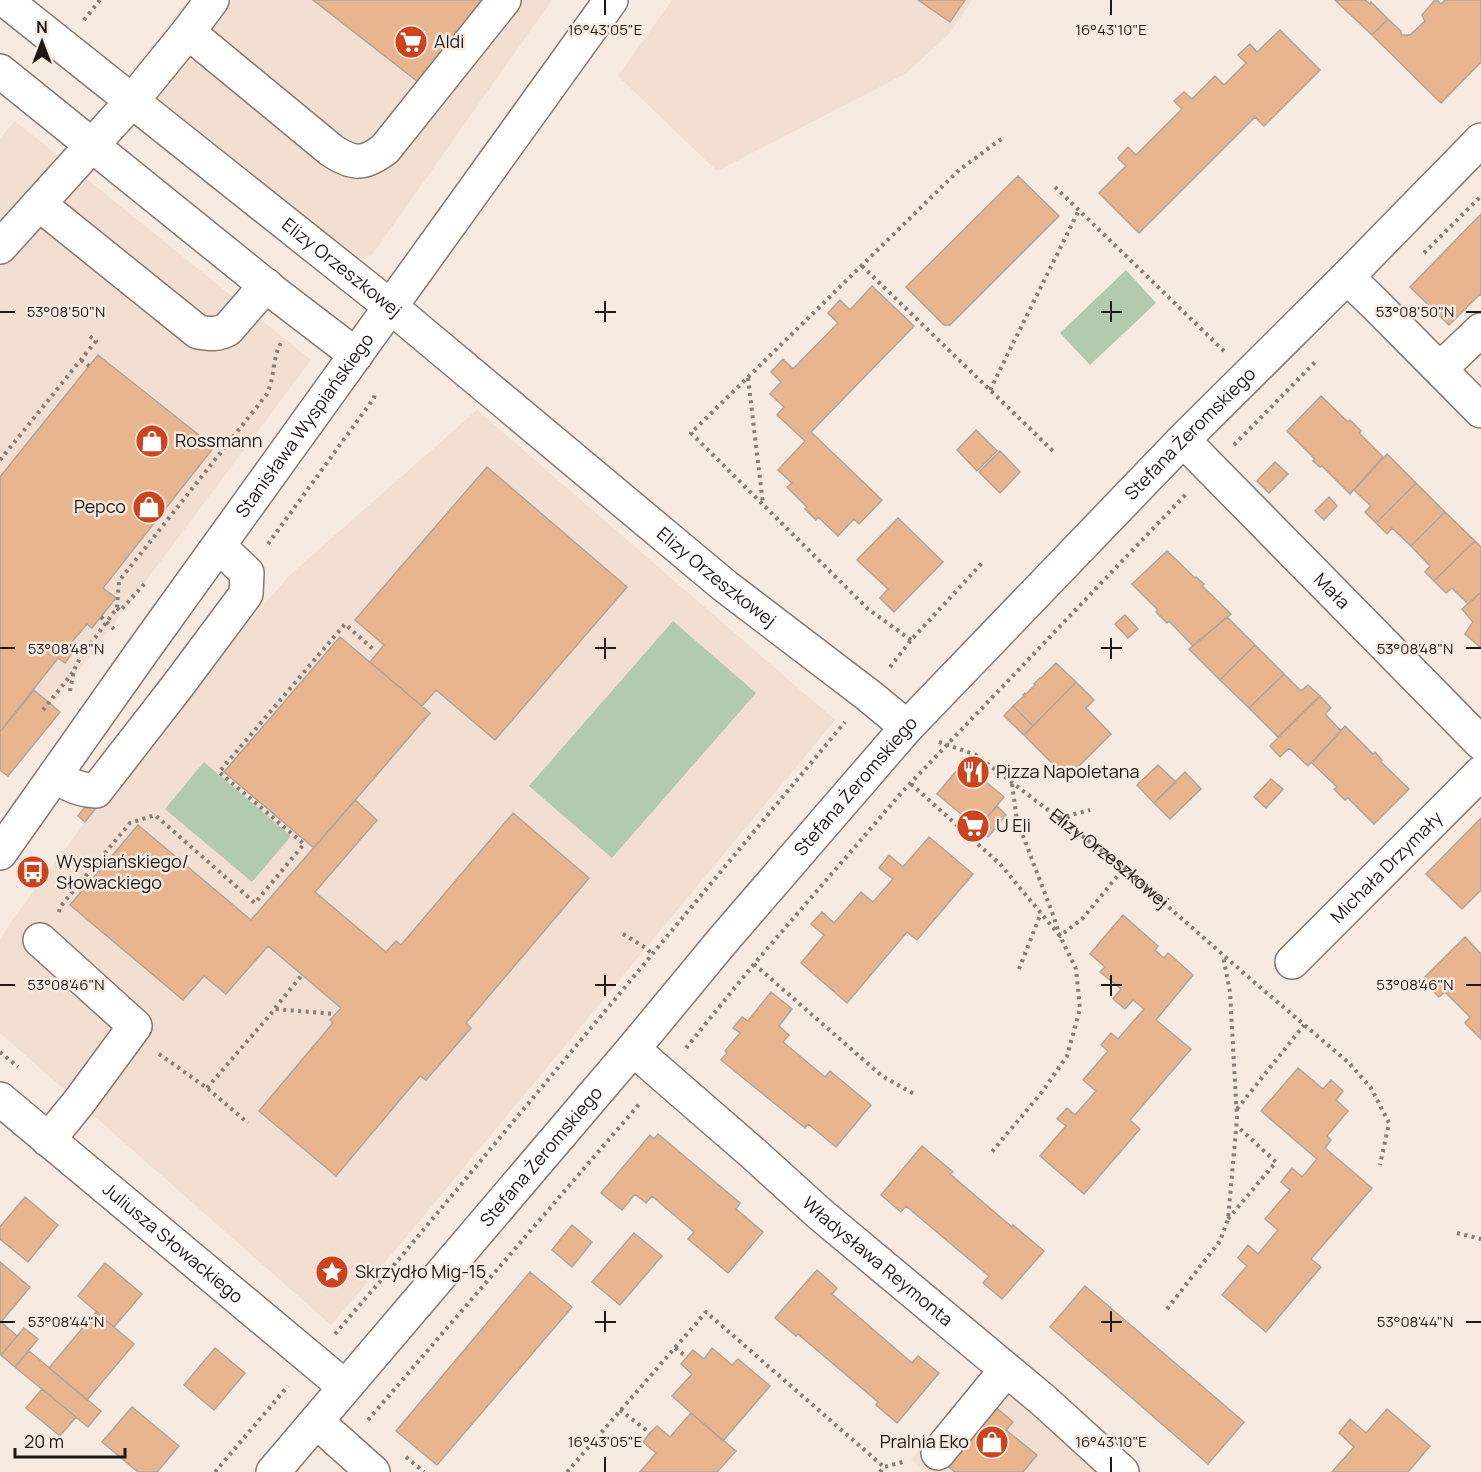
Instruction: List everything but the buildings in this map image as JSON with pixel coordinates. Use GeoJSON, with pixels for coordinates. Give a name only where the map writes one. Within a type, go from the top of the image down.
{"type":"FeatureCollection","features":[{"type":"Feature","properties":{"kind":"street","name":"Elizy Orzeszkowej"},"geometry":{"type":"LineString","coordinates":[[5,0],[390,308],[725,586],[907,727]]}},
{"type":"Feature","properties":{"kind":"street"},"geometry":{"type":"LineString","coordinates":[[0,247],[132,101],[212,0]]}},
{"type":"Feature","properties":{"kind":"street"},"geometry":{"type":"LineString","coordinates":[[188,32],[331,150],[345,159],[358,161],[374,158],[385,149],[504,0]]}},
{"type":"Feature","properties":{"kind":"street","name":"Stanisława Wyspiańskiego"},"geometry":{"type":"LineString","coordinates":[[0,853],[611,0]]}},
{"type":"Feature","properties":{"kind":"street"},"geometry":{"type":"LineString","coordinates":[[0,71],[356,355]]}},
{"type":"Feature","properties":{"kind":"street","name":"Stefana Żeromskiego"},"geometry":{"type":"LineString","coordinates":[[273,1472],[724,939],[907,727],[1183,440],[1481,140]]}},
{"type":"Feature","properties":{"kind":"street"},"geometry":{"type":"LineString","coordinates":[[39,204],[198,332],[220,333],[228,329],[266,285]]}},
{"type":"Feature","properties":{"kind":"street"},"geometry":{"type":"LineString","coordinates":[[1347,277],[1481,411]]}},
{"type":"Feature","properties":{"kind":"street"},"geometry":{"type":"LineString","coordinates":[[1440,369],[1481,330]]}},
{"type":"Feature","properties":{"kind":"street","name":"Mała"},"geometry":{"type":"LineString","coordinates":[[1183,440],[1481,743]]}},
{"type":"Feature","properties":{"kind":"street"},"geometry":{"type":"LineString","coordinates":[[55,776],[80,789],[96,791],[246,594],[247,573],[219,546]]}},
{"type":"Feature","properties":{"kind":"street","name":"Michała Drzymały"},"geometry":{"type":"LineString","coordinates":[[1292,962],[1481,773]]}},
{"type":"Feature","properties":{"kind":"street"},"geometry":{"type":"LineString","coordinates":[[44,944],[135,1026],[48,1140]]}},
{"type":"Feature","properties":{"kind":"street","name":"Władysława Reymonta"},"geometry":{"type":"LineString","coordinates":[[633,1049],[820,1214],[1043,1401],[1122,1472]]}},
{"type":"Feature","properties":{"kind":"street","name":"Juliusza Słowackiego"},"geometry":{"type":"LineString","coordinates":[[0,1099],[345,1387]]}},
{"type":"Feature","properties":{"kind":"street"},"geometry":{"type":"LineString","coordinates":[[938,1453],[1006,1370]]}},
{"type":"Feature","properties":{"kind":"street"},"geometry":{"type":"LineString","coordinates":[[316,1422],[373,1472]]}},
{"type":"Feature","properties":{"kind":"path"},"geometry":{"type":"LineString","coordinates":[[911,640],[868,609],[691,433],[959,170],[1004,137]]}},
{"type":"Feature","properties":{"kind":"path"},"geometry":{"type":"LineString","coordinates":[[1055,187],[1248,375]]}},
{"type":"Feature","properties":{"kind":"path"},"geometry":{"type":"LineString","coordinates":[[990,390],[1079,210]]}},
{"type":"Feature","properties":{"kind":"path"},"geometry":{"type":"LineString","coordinates":[[862,266],[1053,452]]}},
{"type":"Feature","properties":{"kind":"path"},"geometry":{"type":"LineString","coordinates":[[0,460],[96,341],[88,335]]}},
{"type":"Feature","properties":{"kind":"path"},"geometry":{"type":"LineString","coordinates":[[81,360],[89,366]]}},
{"type":"Feature","properties":{"kind":"path"},"geometry":{"type":"LineString","coordinates":[[43,710],[117,608],[119,581],[259,406],[270,387],[273,373]]}},
{"type":"Feature","properties":{"kind":"path"},"geometry":{"type":"LineString","coordinates":[[748,377],[763,504]]}},
{"type":"Feature","properties":{"kind":"path"},"geometry":{"type":"LineString","coordinates":[[215,1472],[405,1252],[868,695],[911,640],[983,562]]}},
{"type":"Feature","properties":{"kind":"path"},"geometry":{"type":"LineString","coordinates":[[101,617],[106,622]]}},
{"type":"Feature","properties":{"kind":"path"},"geometry":{"type":"LineString","coordinates":[[44,944],[60,907],[130,823],[155,815],[255,903],[304,844],[219,772],[345,624],[373,649]]}},
{"type":"Feature","properties":{"kind":"path"},"geometry":{"type":"LineString","coordinates":[[68,700],[74,670]]}},
{"type":"Feature","properties":{"kind":"path","name":"Elizy Orzeszkowej"},"geometry":{"type":"LineString","coordinates":[[907,727],[976,755],[1124,868],[1349,1063],[1371,1088],[1389,1123],[1380,1165]]}},
{"type":"Feature","properties":{"kind":"path"},"geometry":{"type":"LineString","coordinates":[[910,783],[1000,864],[1060,936]]}},
{"type":"Feature","properties":{"kind":"path"},"geometry":{"type":"LineString","coordinates":[[990,1154],[1042,1092],[1067,1056],[1080,1009],[1076,969],[1060,936],[1017,820],[1012,783]]}},
{"type":"Feature","properties":{"kind":"path"},"geometry":{"type":"LineString","coordinates":[[1058,819],[1090,810]]}},
{"type":"Feature","properties":{"kind":"path"},"geometry":{"type":"LineString","coordinates":[[1060,936],[1083,918],[1124,868]]}},
{"type":"Feature","properties":{"kind":"path"},"geometry":{"type":"LineString","coordinates":[[689,909],[882,1076],[916,1095]]}},
{"type":"Feature","properties":{"kind":"path"},"geometry":{"type":"LineString","coordinates":[[1018,969],[1041,913]]}},
{"type":"Feature","properties":{"kind":"path"},"geometry":{"type":"LineString","coordinates":[[623,934],[652,954]]}},
{"type":"Feature","properties":{"kind":"path"},"geometry":{"type":"LineString","coordinates":[[1167,1309],[1220,1241],[1228,1219],[1236,1110],[1230,993],[1223,956]]}},
{"type":"Feature","properties":{"kind":"path"},"geometry":{"type":"LineString","coordinates":[[207,1088],[302,975]]}},
{"type":"Feature","properties":{"kind":"path"},"geometry":{"type":"LineString","coordinates":[[275,1009],[335,1014]]}},
{"type":"Feature","properties":{"kind":"path"},"geometry":{"type":"LineString","coordinates":[[1236,1110],[1304,1025]]}},
{"type":"Feature","properties":{"kind":"path"},"geometry":{"type":"LineString","coordinates":[[129,1033],[207,1088],[248,1124]]}},
{"type":"Feature","properties":{"kind":"path"},"geometry":{"type":"LineString","coordinates":[[0,1052],[18,1067]]}},
{"type":"Feature","properties":{"kind":"path"},"geometry":{"type":"LineString","coordinates":[[1228,1219],[1276,1162],[1236,1125]]}},
{"type":"Feature","properties":{"kind":"path"},"geometry":{"type":"LineString","coordinates":[[1457,1233],[1481,1239]]}},
{"type":"Feature","properties":{"kind":"path"},"geometry":{"type":"LineString","coordinates":[[568,1472],[706,1312],[884,1467]]}},
{"type":"Feature","properties":{"kind":"path"},"geometry":{"type":"LineString","coordinates":[[675,1348],[687,1357]]}},
{"type":"Feature","properties":{"kind":"path"},"geometry":{"type":"LineString","coordinates":[[620,1410],[650,1433]]}},
{"type":"Feature","properties":{"kind":"shaded area"},"geometry":{"type":"Polygon","coordinates":[[[188,0],[552,0],[372,255],[349,261],[127,77],[188,0]]]}},
{"type":"Feature","properties":{"kind":"shaded area"},"geometry":{"type":"Polygon","coordinates":[[[672,0],[972,0],[950,33],[905,74],[717,171],[618,76],[672,0]]]}},
{"type":"Feature","properties":{"kind":"shaded area"},"geometry":{"type":"Polygon","coordinates":[[[15,121],[311,360],[0,776],[0,138],[15,121]]]}},
{"type":"Feature","properties":{"kind":"shaded area"},"geometry":{"type":"Polygon","coordinates":[[[477,410],[835,720],[331,1325],[0,1033],[0,939],[161,720],[291,574],[477,410]]]}},
{"type":"Feature","properties":{"kind":"shaded area"},"geometry":{"type":"Polygon","coordinates":[[[994,1359],[1122,1472],[925,1472],[911,1460],[994,1359]]]}},
{"type":"Feature","properties":{"kind":"green space"},"geometry":{"type":"Polygon","coordinates":[[[1126,270],[1156,303],[1090,365],[1060,333],[1126,270]]]}},
{"type":"Feature","properties":{"kind":"green space"},"geometry":{"type":"Polygon","coordinates":[[[673,621],[756,693],[612,858],[529,786],[673,621]]]}},
{"type":"Feature","properties":{"kind":"green space"},"geometry":{"type":"Polygon","coordinates":[[[204,762],[291,836],[252,882],[165,809],[204,762]]]}},
{"type":"Feature","properties":{"kind":"place","name":"Aldi"},"geometry":{"type":"Point","coordinates":[411,42]}},
{"type":"Feature","properties":{"kind":"place","name":"Rossmann"},"geometry":{"type":"Point","coordinates":[152,441]}},
{"type":"Feature","properties":{"kind":"place","name":"Pepco"},"geometry":{"type":"Point","coordinates":[149,507]}},
{"type":"Feature","properties":{"kind":"place","name":"Pizza Napoletana"},"geometry":{"type":"Point","coordinates":[973,772]}},
{"type":"Feature","properties":{"kind":"place","name":"U Eli"},"geometry":{"type":"Point","coordinates":[973,826]}},
{"type":"Feature","properties":{"kind":"place","name":"Wyspiańskiego/ Słowackiego"},"geometry":{"type":"Point","coordinates":[33,872]}},
{"type":"Feature","properties":{"kind":"place","name":"Skrzydło Mig-15"},"geometry":{"type":"Point","coordinates":[332,1272]}},
{"type":"Feature","properties":{"kind":"place","name":"Pralnia Eko"},"geometry":{"type":"Point","coordinates":[992,1442]}}]}
